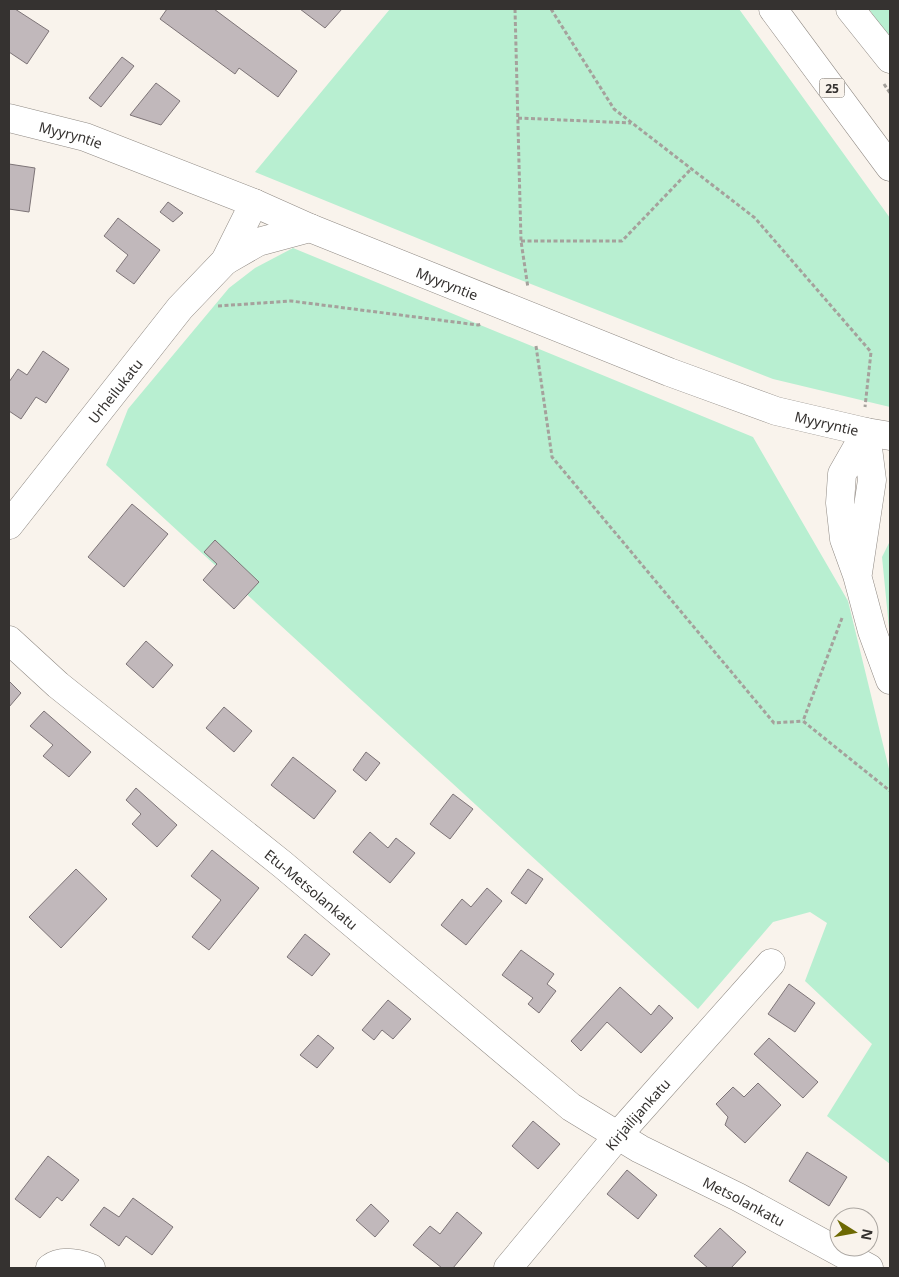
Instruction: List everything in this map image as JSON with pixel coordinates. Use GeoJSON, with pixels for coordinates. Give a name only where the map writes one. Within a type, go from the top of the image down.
{"type":"FeatureCollection","features":[{"type":"Feature","properties":{"kind":"main road","name":"25"},"geometry":{"type":"LineString","coordinates":[[773,9],[890,167]]}},
{"type":"Feature","properties":{"kind":"main road"},"geometry":{"type":"LineString","coordinates":[[850,9],[890,59]]}},
{"type":"Feature","properties":{"kind":"main road","name":"Myyryntie"},"geometry":{"type":"LineString","coordinates":[[9,118],[84,137],[254,203],[310,228],[669,372],[776,411],[878,434]]}},
{"type":"Feature","properties":{"kind":"main road","name":"Urheilukatu"},"geometry":{"type":"LineString","coordinates":[[225,261],[254,203]]}},
{"type":"Feature","properties":{"kind":"main road","name":"Urheilukatu"},"geometry":{"type":"LineString","coordinates":[[9,525],[180,308],[225,261],[258,242],[310,228]]}},
{"type":"Feature","properties":{"kind":"main road"},"geometry":{"type":"LineString","coordinates":[[878,434],[858,575],[872,631],[890,680]]}},
{"type":"Feature","properties":{"kind":"main road","name":"Etu-Metsolankatu"},"geometry":{"type":"LineString","coordinates":[[9,640],[58,685],[282,864],[571,1107],[617,1136]]}},
{"type":"Feature","properties":{"kind":"main road","name":"Kirjailijankatu"},"geometry":{"type":"LineString","coordinates":[[508,1268],[617,1136],[771,963]]}},
{"type":"Feature","properties":{"kind":"main road","name":"Metsolankatu"},"geometry":{"type":"LineString","coordinates":[[617,1136],[738,1197],[869,1268]]}},
{"type":"Feature","properties":{"kind":"main road"},"geometry":{"type":"LineString","coordinates":[[50,1268],[56,1264],[78,1262],[91,1268]]}},
{"type":"Feature","properties":{"kind":"path"},"geometry":{"type":"LineString","coordinates":[[515,9],[521,241],[552,457],[774,723],[803,721],[890,791]]}},
{"type":"Feature","properties":{"kind":"path"},"geometry":{"type":"LineString","coordinates":[[551,9],[614,109],[755,218],[871,352],[865,410],[878,434]]}},
{"type":"Feature","properties":{"kind":"path"},"geometry":{"type":"LineString","coordinates":[[518,118],[632,123]]}},
{"type":"Feature","properties":{"kind":"path"},"geometry":{"type":"LineString","coordinates":[[521,241],[622,241],[691,169]]}},
{"type":"Feature","properties":{"kind":"path"},"geometry":{"type":"LineString","coordinates":[[212,306],[291,301],[478,325],[488,322],[497,303]]}},
{"type":"Feature","properties":{"kind":"path"},"geometry":{"type":"LineString","coordinates":[[803,721],[844,611]]}},
{"type":"Feature","properties":{"kind":"green space"},"geometry":{"type":"Polygon","coordinates":[[[390,9],[739,9],[890,218],[890,407],[773,379],[498,271],[255,172],[390,9]]]}},
{"type":"Feature","properties":{"kind":"green space"},"geometry":{"type":"Polygon","coordinates":[[[869,9],[890,9],[890,39],[869,9]]]}},
{"type":"Feature","properties":{"kind":"green space"},"geometry":{"type":"Polygon","coordinates":[[[293,248],[753,437],[848,601],[890,773],[890,1164],[827,1116],[872,1044],[805,981],[827,923],[810,912],[773,922],[698,1009],[106,465],[128,409],[229,288],[255,268],[293,248]]]}},
{"type":"Feature","properties":{"kind":"green space"},"geometry":{"type":"Polygon","coordinates":[[[890,541],[890,638],[882,557],[890,541]]]}},
{"type":"Feature","properties":{"kind":"building"},"geometry":{"type":"Polygon","coordinates":[[[9,9],[15,9],[49,31],[27,64],[9,52],[9,9]]]}},
{"type":"Feature","properties":{"kind":"building"},"geometry":{"type":"Polygon","coordinates":[[[167,9],[214,9],[297,71],[278,97],[239,68],[235,74],[160,19],[167,9]]]}},
{"type":"Feature","properties":{"kind":"building"},"geometry":{"type":"Polygon","coordinates":[[[300,9],[342,9],[325,28],[300,9]]]}},
{"type":"Feature","properties":{"kind":"building"},"geometry":{"type":"Polygon","coordinates":[[[122,57],[134,66],[101,107],[89,98],[122,57]]]}},
{"type":"Feature","properties":{"kind":"building"},"geometry":{"type":"Polygon","coordinates":[[[156,83],[180,101],[161,125],[130,115],[156,83]]]}},
{"type":"Feature","properties":{"kind":"building"},"geometry":{"type":"Polygon","coordinates":[[[9,164],[35,168],[29,212],[9,209],[9,164]]]}},
{"type":"Feature","properties":{"kind":"building"},"geometry":{"type":"Polygon","coordinates":[[[168,202],[183,213],[173,222],[160,212],[168,202]]]}},
{"type":"Feature","properties":{"kind":"building"},"geometry":{"type":"Polygon","coordinates":[[[118,218],[160,250],[134,284],[116,271],[128,255],[104,236],[118,218]]]}},
{"type":"Feature","properties":{"kind":"building"},"geometry":{"type":"Polygon","coordinates":[[[43,351],[69,369],[46,403],[36,397],[21,419],[9,411],[9,382],[18,369],[27,375],[43,351]]]}},
{"type":"Feature","properties":{"kind":"building"},"geometry":{"type":"Polygon","coordinates":[[[132,504],[168,534],[124,587],[88,557],[132,504]]]}},
{"type":"Feature","properties":{"kind":"building"},"geometry":{"type":"Polygon","coordinates":[[[215,540],[259,582],[234,609],[203,580],[217,564],[204,552],[215,540]]]}},
{"type":"Feature","properties":{"kind":"building"},"geometry":{"type":"Polygon","coordinates":[[[146,641],[173,665],[153,688],[126,664],[146,641]]]}},
{"type":"Feature","properties":{"kind":"building"},"geometry":{"type":"Polygon","coordinates":[[[9,681],[21,693],[9,707],[9,681]]]}},
{"type":"Feature","properties":{"kind":"building"},"geometry":{"type":"Polygon","coordinates":[[[224,707],[252,731],[234,752],[206,728],[224,707]]]}},
{"type":"Feature","properties":{"kind":"building"},"geometry":{"type":"Polygon","coordinates":[[[44,711],[91,752],[69,777],[43,756],[53,745],[30,726],[44,711]]]}},
{"type":"Feature","properties":{"kind":"building"},"geometry":{"type":"Polygon","coordinates":[[[366,752],[380,763],[366,781],[353,770],[366,752]]]}},
{"type":"Feature","properties":{"kind":"building"},"geometry":{"type":"Polygon","coordinates":[[[293,757],[336,791],[314,819],[271,785],[293,757]]]}},
{"type":"Feature","properties":{"kind":"building"},"geometry":{"type":"Polygon","coordinates":[[[136,788],[177,825],[157,847],[132,824],[141,814],[126,800],[136,788]]]}},
{"type":"Feature","properties":{"kind":"building"},"geometry":{"type":"Polygon","coordinates":[[[453,794],[473,809],[450,839],[430,824],[453,794]]]}},
{"type":"Feature","properties":{"kind":"building"},"geometry":{"type":"Polygon","coordinates":[[[370,832],[388,848],[396,838],[415,853],[390,883],[353,852],[370,832]]]}},
{"type":"Feature","properties":{"kind":"building"},"geometry":{"type":"Polygon","coordinates":[[[212,850],[259,888],[209,950],[192,937],[221,900],[191,876],[212,850]]]}},
{"type":"Feature","properties":{"kind":"building"},"geometry":{"type":"Polygon","coordinates":[[[76,869],[107,899],[61,948],[29,917],[76,869]]]}},
{"type":"Feature","properties":{"kind":"building"},"geometry":{"type":"Polygon","coordinates":[[[528,869],[543,879],[526,904],[511,893],[528,869]]]}},
{"type":"Feature","properties":{"kind":"building"},"geometry":{"type":"Polygon","coordinates":[[[487,888],[502,901],[466,945],[441,925],[462,899],[471,907],[487,888]]]}},
{"type":"Feature","properties":{"kind":"building"},"geometry":{"type":"Polygon","coordinates":[[[305,934],[330,954],[312,976],[287,957],[305,934]]]}},
{"type":"Feature","properties":{"kind":"building"},"geometry":{"type":"Polygon","coordinates":[[[521,950],[554,974],[547,984],[556,991],[539,1013],[528,1004],[533,998],[502,975],[521,950]]]}},
{"type":"Feature","properties":{"kind":"building"},"geometry":{"type":"Polygon","coordinates":[[[789,984],[815,1003],[795,1032],[768,1014],[789,984]]]}},
{"type":"Feature","properties":{"kind":"building"},"geometry":{"type":"Polygon","coordinates":[[[620,987],[651,1015],[659,1005],[673,1018],[641,1053],[607,1022],[581,1051],[571,1041],[620,987]]]}},
{"type":"Feature","properties":{"kind":"building"},"geometry":{"type":"Polygon","coordinates":[[[388,1000],[411,1019],[393,1039],[382,1030],[374,1040],[362,1030],[388,1000]]]}},
{"type":"Feature","properties":{"kind":"building"},"geometry":{"type":"Polygon","coordinates":[[[318,1035],[334,1048],[317,1068],[300,1055],[318,1035]]]}},
{"type":"Feature","properties":{"kind":"building"},"geometry":{"type":"Polygon","coordinates":[[[769,1038],[818,1082],[803,1098],[754,1054],[769,1038]]]}},
{"type":"Feature","properties":{"kind":"building"},"geometry":{"type":"Polygon","coordinates":[[[758,1083],[781,1105],[745,1143],[725,1125],[728,1117],[716,1104],[733,1087],[744,1097],[758,1083]]]}},
{"type":"Feature","properties":{"kind":"building"},"geometry":{"type":"Polygon","coordinates":[[[533,1121],[560,1144],[538,1169],[512,1146],[533,1121]]]}},
{"type":"Feature","properties":{"kind":"building"},"geometry":{"type":"Polygon","coordinates":[[[807,1152],[847,1177],[829,1206],[789,1181],[807,1152]]]}},
{"type":"Feature","properties":{"kind":"building"},"geometry":{"type":"Polygon","coordinates":[[[48,1156],[79,1180],[62,1201],[57,1197],[40,1218],[15,1199],[48,1156]]]}},
{"type":"Feature","properties":{"kind":"building"},"geometry":{"type":"Polygon","coordinates":[[[627,1170],[657,1195],[638,1219],[607,1194],[627,1170]]]}},
{"type":"Feature","properties":{"kind":"building"},"geometry":{"type":"Polygon","coordinates":[[[133,1198],[173,1227],[152,1255],[126,1236],[119,1246],[90,1225],[104,1207],[119,1217],[133,1198]]]}},
{"type":"Feature","properties":{"kind":"building"},"geometry":{"type":"Polygon","coordinates":[[[371,1204],[389,1221],[375,1237],[356,1220],[371,1204]]]}},
{"type":"Feature","properties":{"kind":"building"},"geometry":{"type":"Polygon","coordinates":[[[457,1212],[482,1233],[453,1268],[442,1268],[413,1245],[430,1226],[440,1234],[457,1212]]]}},
{"type":"Feature","properties":{"kind":"building"},"geometry":{"type":"Polygon","coordinates":[[[720,1228],[746,1252],[731,1268],[708,1268],[694,1256],[720,1228]]]}}]}
